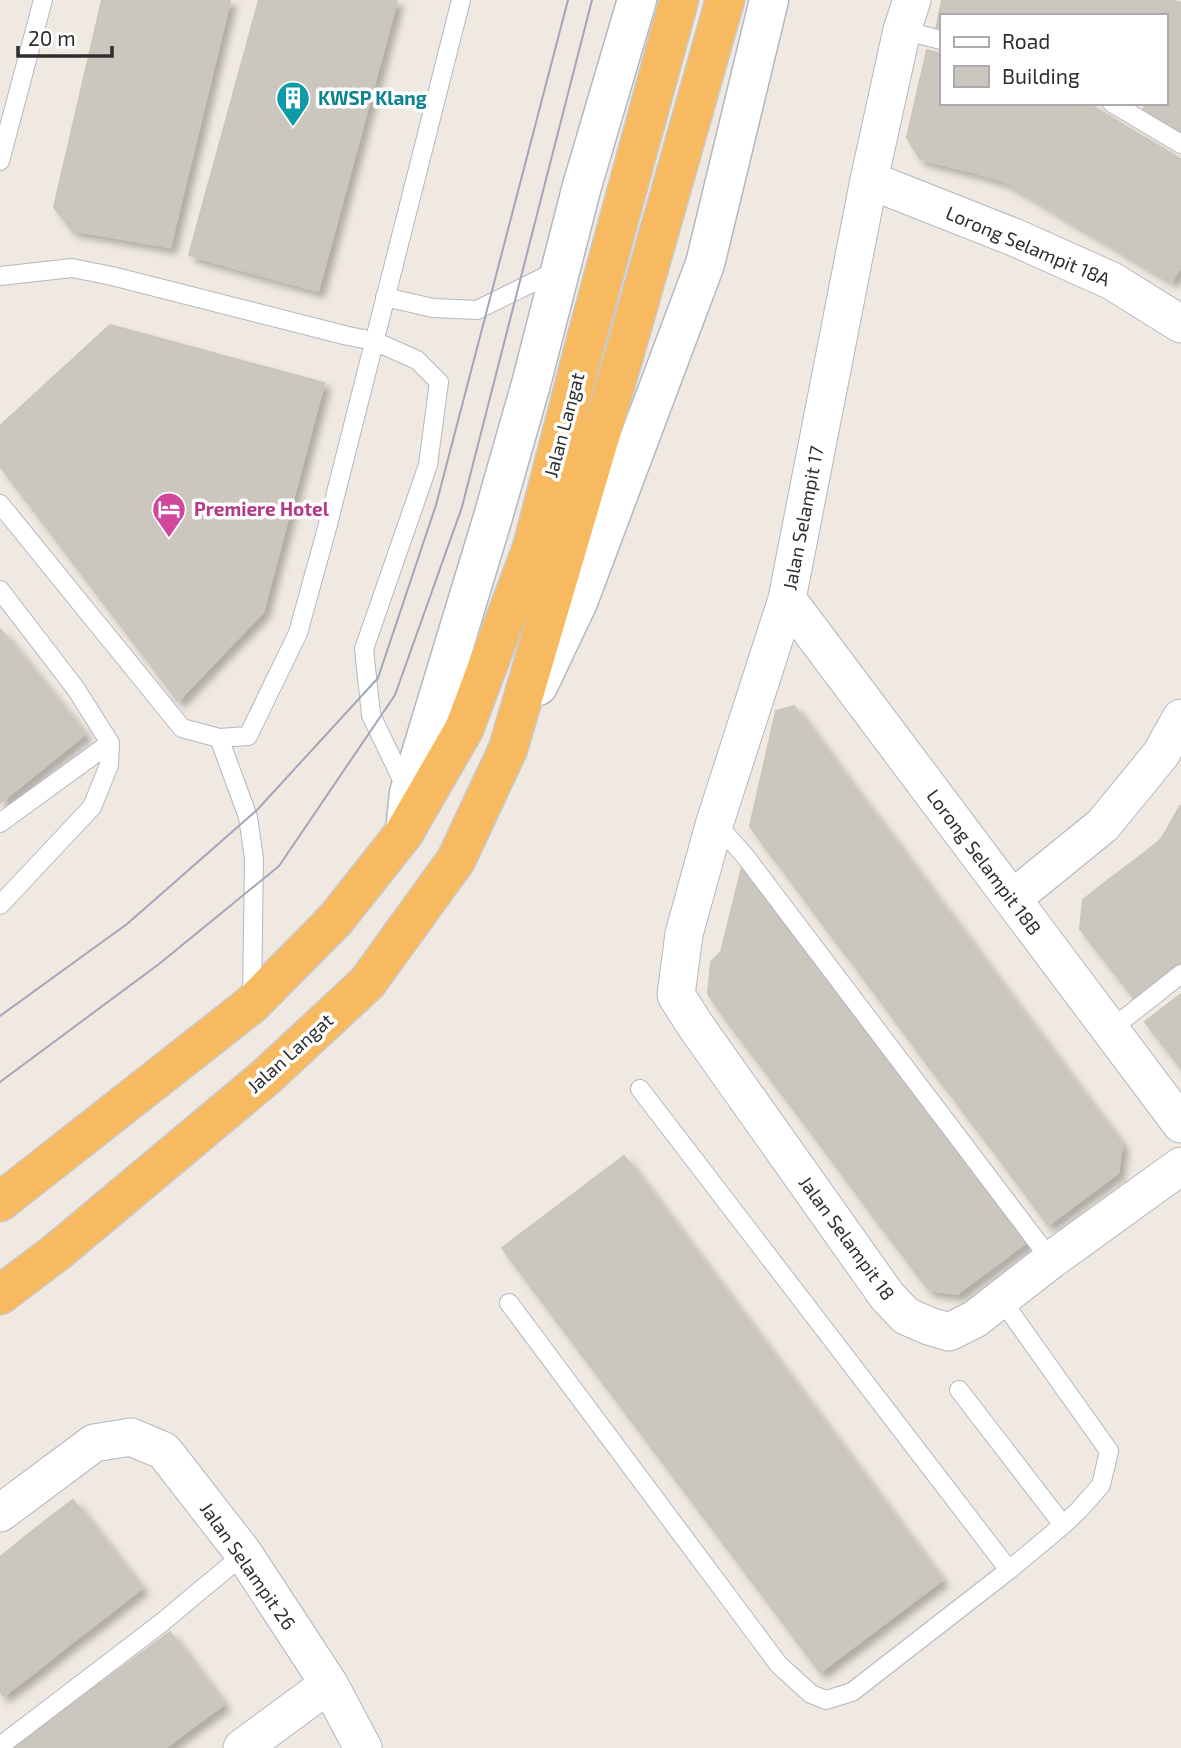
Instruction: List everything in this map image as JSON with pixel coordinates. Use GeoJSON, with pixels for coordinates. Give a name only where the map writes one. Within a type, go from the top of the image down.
{"type":"FeatureCollection","features":[{"type":"Feature","properties":{"kind":"highway","name":"Jalan Langat"},"geometry":{"type":"LineString","coordinates":[[0,1202],[252,1004],[336,919],[404,833],[464,729],[532,548],[680,0]]}},
{"type":"Feature","properties":{"kind":"highway","name":"Jalan Langat"},"geometry":{"type":"LineString","coordinates":[[0,1294],[58,1251],[267,1076],[367,983],[456,860],[508,749],[725,0]]}},
{"type":"Feature","properties":{"kind":"main road"},"geometry":{"type":"LineString","coordinates":[[404,833],[409,793],[497,504],[582,186],[637,0]]}},
{"type":"Feature","properties":{"kind":"main road"},"geometry":{"type":"LineString","coordinates":[[758,0],[758,45]]}},
{"type":"Feature","properties":{"kind":"main road","name":"Jalan Langat"},"geometry":{"type":"LineString","coordinates":[[508,749],[578,603],[705,264],[769,0]]}},
{"type":"Feature","properties":{"kind":"street","name":"Jalan Selampit 17"},"geometry":{"type":"LineString","coordinates":[[695,1025],[676,995],[684,934],[715,822],[787,599],[869,180],[907,15]]}},
{"type":"Feature","properties":{"kind":"street","name":"Lorong Selampit 18A"},"geometry":{"type":"LineString","coordinates":[[869,180],[1016,238],[1112,281],[1181,324]]}},
{"type":"Feature","properties":{"kind":"street","name":"Lorong Selampit 18B"},"geometry":{"type":"LineString","coordinates":[[787,599],[1181,1124]]}},
{"type":"Feature","properties":{"kind":"street"},"geometry":{"type":"LineString","coordinates":[[1012,899],[1102,825],[1161,754],[1181,718]]}},
{"type":"Feature","properties":{"kind":"street","name":"Jalan Selampit 18"},"geometry":{"type":"LineString","coordinates":[[695,1025],[887,1296],[906,1316],[949,1332],[975,1319],[1181,1166]]}},
{"type":"Feature","properties":{"kind":"street","name":"Jalan Selampit 26"},"geometry":{"type":"LineString","coordinates":[[0,1513],[94,1443],[131,1437],[164,1451],[244,1554],[329,1684],[363,1748]]}},
{"type":"Feature","properties":{"kind":"street"},"geometry":{"type":"LineString","coordinates":[[246,1747],[329,1684]]}},
{"type":"Feature","properties":{"kind":"lane"},"geometry":{"type":"LineString","coordinates":[[0,162],[43,0]]}},
{"type":"Feature","properties":{"kind":"lane"},"geometry":{"type":"LineString","coordinates":[[0,503],[182,727],[219,738],[248,736],[298,633],[461,0]]}},
{"type":"Feature","properties":{"kind":"lane"},"geometry":{"type":"LineString","coordinates":[[907,15],[940,39]]}},
{"type":"Feature","properties":{"kind":"lane"},"geometry":{"type":"LineString","coordinates":[[1115,105],[1181,144]]}},
{"type":"Feature","properties":{"kind":"lane"},"geometry":{"type":"LineString","coordinates":[[0,276],[72,268],[111,276],[374,341],[416,360],[439,382],[428,465],[364,649],[371,715],[409,793]]}},
{"type":"Feature","properties":{"kind":"lane"},"geometry":{"type":"LineString","coordinates":[[385,297],[433,308],[477,310],[561,268]]}},
{"type":"Feature","properties":{"kind":"lane"},"geometry":{"type":"LineString","coordinates":[[0,590],[76,689],[110,743],[109,765],[92,807],[0,905]]}},
{"type":"Feature","properties":{"kind":"lane"},"geometry":{"type":"LineString","coordinates":[[219,738],[248,817],[254,859],[252,1004]]}},
{"type":"Feature","properties":{"kind":"lane"},"geometry":{"type":"LineString","coordinates":[[0,823],[110,743]]}},
{"type":"Feature","properties":{"kind":"lane"},"geometry":{"type":"LineString","coordinates":[[715,822],[753,866],[1051,1260]]}},
{"type":"Feature","properties":{"kind":"lane"},"geometry":{"type":"LineString","coordinates":[[1110,1030],[1181,974]]}},
{"type":"Feature","properties":{"kind":"lane"},"geometry":{"type":"LineString","coordinates":[[640,1089],[1009,1570]]}},
{"type":"Feature","properties":{"kind":"lane"},"geometry":{"type":"LineString","coordinates":[[509,1303],[779,1665],[811,1694],[826,1700],[852,1692],[1009,1570],[1063,1525],[1101,1485],[1109,1451],[1001,1298]]}},
{"type":"Feature","properties":{"kind":"lane"},"geometry":{"type":"LineString","coordinates":[[959,1390],[1063,1525]]}},
{"type":"Feature","properties":{"kind":"lane"},"geometry":{"type":"LineString","coordinates":[[0,1746],[160,1624],[244,1554]]}},
{"type":"Feature","properties":{"kind":"building"},"geometry":{"type":"Polygon","coordinates":[[[102,0],[230,0],[170,247],[72,230],[54,207],[102,0]]]}},
{"type":"Feature","properties":{"kind":"building","name":"KWSP Klang"},"geometry":{"type":"Polygon","coordinates":[[[259,0],[397,0],[318,291],[189,255],[259,0]]]}},
{"type":"Feature","properties":{"kind":"building"},"geometry":{"type":"Polygon","coordinates":[[[942,0],[998,0],[995,14],[940,14],[940,31],[936,30],[942,0]]]}},
{"type":"Feature","properties":{"kind":"building"},"geometry":{"type":"Polygon","coordinates":[[[998,0],[1026,0],[1023,14],[995,14],[998,0]]]}},
{"type":"Feature","properties":{"kind":"building"},"geometry":{"type":"Polygon","coordinates":[[[1026,0],[1066,0],[1061,14],[1023,14],[1026,0]]]}},
{"type":"Feature","properties":{"kind":"building"},"geometry":{"type":"Polygon","coordinates":[[[1066,0],[1106,0],[1098,14],[1061,14],[1066,0]]]}},
{"type":"Feature","properties":{"kind":"building"},"geometry":{"type":"Polygon","coordinates":[[[1106,0],[1140,0],[1132,14],[1098,14],[1106,0]]]}},
{"type":"Feature","properties":{"kind":"building"},"geometry":{"type":"Polygon","coordinates":[[[1140,0],[1172,0],[1164,14],[1132,14],[1140,0]]]}},
{"type":"Feature","properties":{"kind":"building"},"geometry":{"type":"Polygon","coordinates":[[[1172,0],[1181,3],[1181,43],[1167,68],[1167,14],[1164,14],[1172,0]]]}},
{"type":"Feature","properties":{"kind":"building"},"geometry":{"type":"Polygon","coordinates":[[[1181,43],[1181,101],[1167,125],[1142,111],[1146,105],[1167,105],[1167,68],[1181,43]]]}},
{"type":"Feature","properties":{"kind":"building"},"geometry":{"type":"Polygon","coordinates":[[[927,50],[940,54],[940,105],[959,105],[944,165],[920,159],[907,137],[927,50]]]}},
{"type":"Feature","properties":{"kind":"building"},"geometry":{"type":"Polygon","coordinates":[[[1181,101],[1181,133],[1167,125],[1181,101]]]}},
{"type":"Feature","properties":{"kind":"building"},"geometry":{"type":"Polygon","coordinates":[[[959,105],[989,105],[973,172],[944,165],[959,105]]]}},
{"type":"Feature","properties":{"kind":"building"},"geometry":{"type":"Polygon","coordinates":[[[989,105],[1031,105],[1004,181],[973,172],[989,105]]]}},
{"type":"Feature","properties":{"kind":"building"},"geometry":{"type":"Polygon","coordinates":[[[1031,105],[1078,105],[1025,193],[1004,181],[1031,105]]]}},
{"type":"Feature","properties":{"kind":"building"},"geometry":{"type":"Polygon","coordinates":[[[1078,105],[1090,105],[1106,114],[1050,208],[1025,193],[1078,105]]]}},
{"type":"Feature","properties":{"kind":"building"},"geometry":{"type":"Polygon","coordinates":[[[1106,114],[1130,129],[1074,223],[1050,208],[1106,114]]]}},
{"type":"Feature","properties":{"kind":"building"},"geometry":{"type":"Polygon","coordinates":[[[1130,129],[1154,143],[1099,237],[1074,223],[1130,129]]]}},
{"type":"Feature","properties":{"kind":"building"},"geometry":{"type":"Polygon","coordinates":[[[1154,143],[1179,158],[1123,252],[1099,237],[1154,143]]]}},
{"type":"Feature","properties":{"kind":"building"},"geometry":{"type":"Polygon","coordinates":[[[1179,158],[1181,211],[1148,267],[1123,252],[1179,158]]]}},
{"type":"Feature","properties":{"kind":"building"},"geometry":{"type":"Polygon","coordinates":[[[1181,211],[1181,266],[1172,281],[1148,267],[1181,211]]]}},
{"type":"Feature","properties":{"kind":"building","name":"Premiere Hotel"},"geometry":{"type":"Polygon","coordinates":[[[110,325],[324,383],[263,612],[178,701],[0,466],[0,426],[110,325]]]}},
{"type":"Feature","properties":{"kind":"building"},"geometry":{"type":"Polygon","coordinates":[[[0,629],[85,734],[0,803],[0,629]]]}},
{"type":"Feature","properties":{"kind":"building"},"geometry":{"type":"Polygon","coordinates":[[[794,706],[850,783],[765,847],[750,826],[776,711],[794,706]]]}},
{"type":"Feature","properties":{"kind":"building"},"geometry":{"type":"Polygon","coordinates":[[[850,783],[867,805],[782,869],[765,847],[850,783]]]}},
{"type":"Feature","properties":{"kind":"building"},"geometry":{"type":"Polygon","coordinates":[[[867,805],[885,828],[799,892],[782,869],[867,805]]]}},
{"type":"Feature","properties":{"kind":"building"},"geometry":{"type":"Polygon","coordinates":[[[1181,807],[1181,840],[1166,831],[1181,807]]]}},
{"type":"Feature","properties":{"kind":"building"},"geometry":{"type":"Polygon","coordinates":[[[885,828],[902,851],[816,915],[799,892],[885,828]]]}},
{"type":"Feature","properties":{"kind":"building"},"geometry":{"type":"Polygon","coordinates":[[[1166,831],[1181,840],[1181,895],[1147,851],[1166,831]]]}},
{"type":"Feature","properties":{"kind":"building"},"geometry":{"type":"Polygon","coordinates":[[[902,851],[919,874],[833,938],[816,915],[902,851]]]}},
{"type":"Feature","properties":{"kind":"building"},"geometry":{"type":"Polygon","coordinates":[[[1147,851],[1181,895],[1181,945],[1123,869],[1147,851]]]}},
{"type":"Feature","properties":{"kind":"building"},"geometry":{"type":"Polygon","coordinates":[[[743,863],[813,954],[726,1020],[708,994],[711,962],[721,952],[743,863]]]}},
{"type":"Feature","properties":{"kind":"building"},"geometry":{"type":"Polygon","coordinates":[[[1123,869],[1181,945],[1181,962],[1164,975],[1098,888],[1123,869]]]}},
{"type":"Feature","properties":{"kind":"building"},"geometry":{"type":"Polygon","coordinates":[[[919,874],[936,897],[851,961],[833,938],[919,874]]]}},
{"type":"Feature","properties":{"kind":"building"},"geometry":{"type":"Polygon","coordinates":[[[1098,888],[1164,975],[1134,998],[1080,929],[1083,900],[1098,888]]]}},
{"type":"Feature","properties":{"kind":"building"},"geometry":{"type":"Polygon","coordinates":[[[936,897],[954,920],[868,984],[851,961],[936,897]]]}},
{"type":"Feature","properties":{"kind":"building"},"geometry":{"type":"Polygon","coordinates":[[[954,920],[971,943],[885,1007],[868,984],[954,920]]]}},
{"type":"Feature","properties":{"kind":"building"},"geometry":{"type":"Polygon","coordinates":[[[971,943],[988,966],[902,1030],[885,1007],[971,943]]]}},
{"type":"Feature","properties":{"kind":"building"},"geometry":{"type":"Polygon","coordinates":[[[813,954],[830,978],[743,1043],[726,1020],[813,954]]]}},
{"type":"Feature","properties":{"kind":"building"},"geometry":{"type":"Polygon","coordinates":[[[988,966],[1005,989],[919,1053],[902,1030],[988,966]]]}},
{"type":"Feature","properties":{"kind":"building"},"geometry":{"type":"Polygon","coordinates":[[[830,978],[847,1001],[761,1066],[743,1043],[830,978]]]}},
{"type":"Feature","properties":{"kind":"building"},"geometry":{"type":"Polygon","coordinates":[[[1005,989],[1022,1012],[936,1076],[919,1053],[1005,989]]]}},
{"type":"Feature","properties":{"kind":"building"},"geometry":{"type":"Polygon","coordinates":[[[1181,994],[1181,1068],[1145,1022],[1181,994]]]}},
{"type":"Feature","properties":{"kind":"building"},"geometry":{"type":"Polygon","coordinates":[[[847,1001],[865,1024],[778,1089],[761,1066],[847,1001]]]}},
{"type":"Feature","properties":{"kind":"building"},"geometry":{"type":"Polygon","coordinates":[[[1022,1012],[1040,1035],[954,1099],[936,1076],[1022,1012]]]}},
{"type":"Feature","properties":{"kind":"building"},"geometry":{"type":"Polygon","coordinates":[[[865,1024],[882,1047],[795,1111],[778,1089],[865,1024]]]}},
{"type":"Feature","properties":{"kind":"building"},"geometry":{"type":"Polygon","coordinates":[[[1040,1035],[1057,1058],[971,1122],[954,1099],[1040,1035]]]}},
{"type":"Feature","properties":{"kind":"building"},"geometry":{"type":"Polygon","coordinates":[[[882,1047],[899,1070],[813,1135],[795,1111],[882,1047]]]}},
{"type":"Feature","properties":{"kind":"building"},"geometry":{"type":"Polygon","coordinates":[[[1057,1058],[1074,1081],[989,1145],[971,1122],[1057,1058]]]}},
{"type":"Feature","properties":{"kind":"building"},"geometry":{"type":"Polygon","coordinates":[[[899,1070],[917,1093],[830,1158],[813,1135],[899,1070]]]}},
{"type":"Feature","properties":{"kind":"building"},"geometry":{"type":"Polygon","coordinates":[[[1074,1081],[1091,1104],[1006,1168],[989,1145],[1074,1081]]]}},
{"type":"Feature","properties":{"kind":"building"},"geometry":{"type":"Polygon","coordinates":[[[917,1093],[934,1116],[847,1181],[830,1158],[917,1093]]]}},
{"type":"Feature","properties":{"kind":"building"},"geometry":{"type":"Polygon","coordinates":[[[1091,1104],[1109,1127],[1023,1191],[1006,1168],[1091,1104]]]}},
{"type":"Feature","properties":{"kind":"building"},"geometry":{"type":"Polygon","coordinates":[[[934,1116],[951,1139],[864,1204],[847,1181],[934,1116]]]}},
{"type":"Feature","properties":{"kind":"building"},"geometry":{"type":"Polygon","coordinates":[[[1109,1127],[1122,1145],[1118,1173],[1048,1225],[1023,1191],[1109,1127]]]}},
{"type":"Feature","properties":{"kind":"building"},"geometry":{"type":"Polygon","coordinates":[[[951,1139],[968,1162],[881,1227],[864,1204],[951,1139]]]}},
{"type":"Feature","properties":{"kind":"building"},"geometry":{"type":"Polygon","coordinates":[[[624,1156],[942,1580],[820,1672],[502,1248],[624,1156]]]}},
{"type":"Feature","properties":{"kind":"building"},"geometry":{"type":"Polygon","coordinates":[[[968,1162],[986,1185],[899,1250],[881,1227],[968,1162]]]}},
{"type":"Feature","properties":{"kind":"building"},"geometry":{"type":"Polygon","coordinates":[[[986,1185],[1003,1208],[916,1273],[899,1250],[986,1185]]]}},
{"type":"Feature","properties":{"kind":"building"},"geometry":{"type":"Polygon","coordinates":[[[1003,1208],[1028,1241],[957,1294],[929,1290],[916,1273],[1003,1208]]]}},
{"type":"Feature","properties":{"kind":"building"},"geometry":{"type":"Polygon","coordinates":[[[73,1500],[142,1588],[119,1606],[49,1518],[73,1500]]]}},
{"type":"Feature","properties":{"kind":"building"},"geometry":{"type":"Polygon","coordinates":[[[49,1518],[119,1606],[96,1624],[26,1536],[49,1518]]]}},
{"type":"Feature","properties":{"kind":"building"},"geometry":{"type":"Polygon","coordinates":[[[26,1536],[96,1624],[72,1642],[4,1554],[26,1536]]]}},
{"type":"Feature","properties":{"kind":"building"},"geometry":{"type":"Polygon","coordinates":[[[4,1554],[72,1642],[50,1660],[0,1597],[0,1557],[4,1554]]]}},
{"type":"Feature","properties":{"kind":"building"},"geometry":{"type":"Polygon","coordinates":[[[0,1597],[50,1660],[27,1678],[0,1644],[0,1597]]]}},
{"type":"Feature","properties":{"kind":"building"},"geometry":{"type":"Polygon","coordinates":[[[170,1632],[224,1704],[201,1721],[147,1649],[170,1632]]]}},
{"type":"Feature","properties":{"kind":"building"},"geometry":{"type":"Polygon","coordinates":[[[0,1644],[27,1678],[3,1696],[0,1692],[0,1644]]]}},
{"type":"Feature","properties":{"kind":"building"},"geometry":{"type":"Polygon","coordinates":[[[147,1649],[201,1721],[178,1738],[124,1666],[147,1649]]]}},
{"type":"Feature","properties":{"kind":"building"},"geometry":{"type":"Polygon","coordinates":[[[124,1666],[178,1738],[165,1748],[150,1748],[101,1683],[124,1666]]]}},
{"type":"Feature","properties":{"kind":"building"},"geometry":{"type":"Polygon","coordinates":[[[101,1683],[150,1748],[114,1748],[78,1700],[101,1683]]]}},
{"type":"Feature","properties":{"kind":"building"},"geometry":{"type":"Polygon","coordinates":[[[78,1700],[114,1748],[78,1748],[55,1717],[78,1700]]]}},
{"type":"Feature","properties":{"kind":"building"},"geometry":{"type":"Polygon","coordinates":[[[55,1717],[78,1748],[42,1748],[32,1735],[55,1717]]]}},
{"type":"Feature","properties":{"kind":"building"},"geometry":{"type":"Polygon","coordinates":[[[32,1735],[42,1748],[14,1748],[32,1735]]]}},
{"type":"Feature","properties":{"kind":"tram line"},"geometry":{"type":"LineString","coordinates":[[0,1016],[127,924],[257,810],[378,678],[436,505],[568,0]]}},
{"type":"Feature","properties":{"kind":"tram line"},"geometry":{"type":"LineString","coordinates":[[0,1082],[159,964],[279,866],[395,695],[462,507],[592,0]]}},
{"type":"Feature","properties":{"kind":"place","name":"KWSP Klang"},"geometry":{"type":"Point","coordinates":[293,128]}},
{"type":"Feature","properties":{"kind":"place","name":"Premiere Hotel"},"geometry":{"type":"Point","coordinates":[169,539]}}]}
